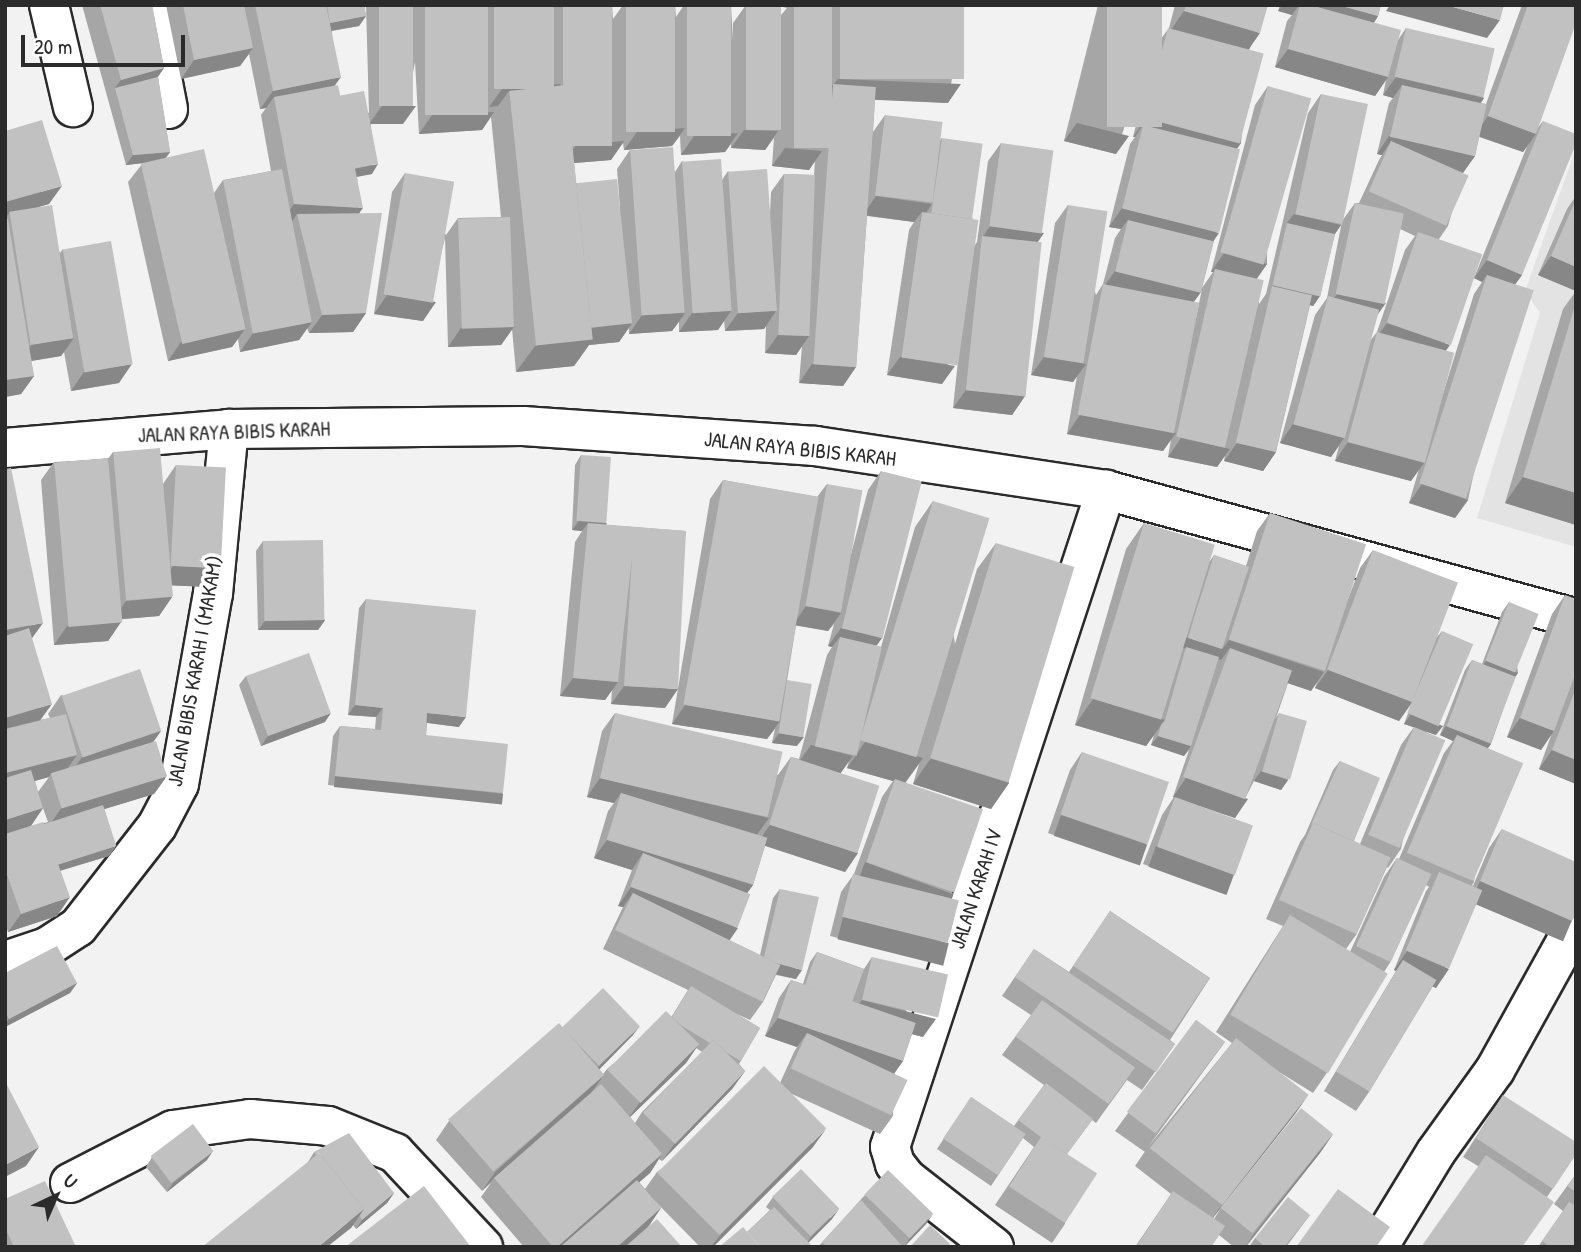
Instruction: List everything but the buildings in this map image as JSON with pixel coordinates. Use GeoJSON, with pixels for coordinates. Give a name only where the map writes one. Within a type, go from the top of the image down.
{"type":"FeatureCollection","features":[{"type":"Feature","properties":{"kind":"street"},"geometry":{"type":"LineString","coordinates":[[48,5],[73,107]]}},
{"type":"Feature","properties":{"kind":"street"},"geometry":{"type":"LineString","coordinates":[[148,5],[168,109]]}},
{"type":"Feature","properties":{"kind":"street","name":"JALAN RAYA BIBIS KARAH"},"geometry":{"type":"LineString","coordinates":[[5,448],[229,429],[523,426],[801,445],[1106,491],[1576,618]]}},
{"type":"Feature","properties":{"kind":"street","name":"JALAN BIBIS KARAH I (MAKAM)"},"geometry":{"type":"LineString","coordinates":[[5,961],[47,947],[78,927],[157,826],[179,784],[212,594],[229,429]]}},
{"type":"Feature","properties":{"kind":"street","name":"JALAN KARAH IV"},"geometry":{"type":"LineString","coordinates":[[991,1246],[899,1171],[890,1147],[1106,491]]}},
{"type":"Feature","properties":{"kind":"street"},"geometry":{"type":"LineString","coordinates":[[1378,1247],[1436,1152],[1495,1070],[1576,923]]}},
{"type":"Feature","properties":{"kind":"street"},"geometry":{"type":"LineString","coordinates":[[71,1183],[173,1130],[250,1119],[328,1126],[395,1153],[483,1247]]}},
{"type":"Feature","properties":{"kind":"shaded area"},"geometry":{"type":"Polygon","coordinates":[[[1576,148],[1576,547],[1477,518],[1540,313],[1525,291],[1576,148]]]}}]}
